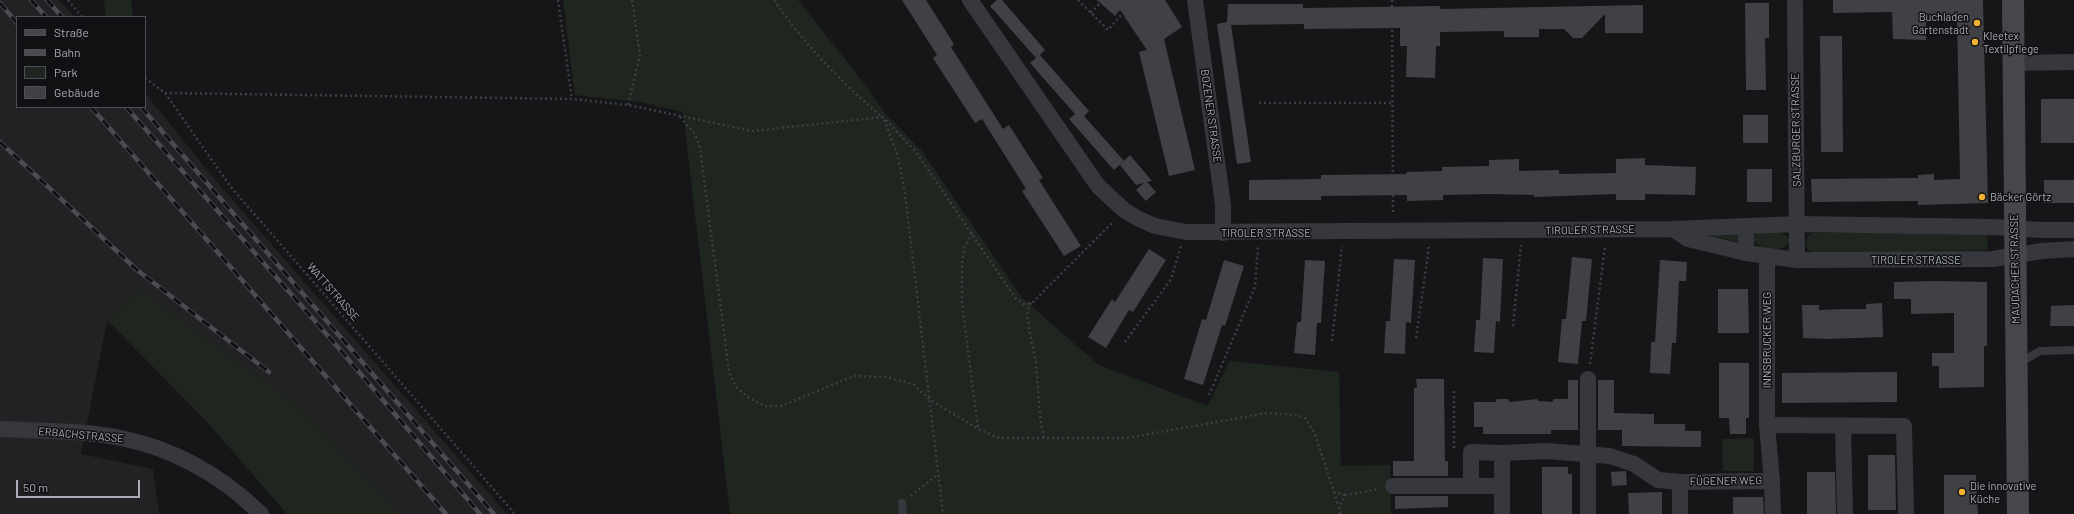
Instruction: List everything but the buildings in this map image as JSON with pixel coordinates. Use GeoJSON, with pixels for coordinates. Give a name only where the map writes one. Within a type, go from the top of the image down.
{"type":"FeatureCollection","features":[{"type":"Feature","properties":{"kind":"main road","name":"MAUDACHER STRASSE"},"geometry":{"type":"LineString","coordinates":[[2013,0],[2014,229],[2018,514]]}},
{"type":"Feature","properties":{"kind":"street","name":"TIROLER STRASSE"},"geometry":{"type":"LineString","coordinates":[[970,0],[1098,186],[1124,210],[1155,226],[1186,232],[1223,233],[1673,229],[1797,224],[1992,227],[2074,230]]}},
{"type":"Feature","properties":{"kind":"street","name":"BOZENER STRASSE"},"geometry":{"type":"LineString","coordinates":[[1195,0],[1223,205],[1223,233]]}},
{"type":"Feature","properties":{"kind":"street","name":"SALZBURGER STRASSE"},"geometry":{"type":"LineString","coordinates":[[1795,0],[1798,260]]}},
{"type":"Feature","properties":{"kind":"street"},"geometry":{"type":"LineString","coordinates":[[2014,64],[2074,62]]}},
{"type":"Feature","properties":{"kind":"street"},"geometry":{"type":"LineString","coordinates":[[1746,226],[1746,253]]}},
{"type":"Feature","properties":{"kind":"street","name":"TIROLER STRASSE"},"geometry":{"type":"LineString","coordinates":[[1673,229],[1688,239],[1746,253],[1798,260],[1992,259],[2042,251],[2074,249]]}},
{"type":"Feature","properties":{"kind":"street","name":"INNSBRUCKER WEG"},"geometry":{"type":"LineString","coordinates":[[1767,256],[1767,425],[1772,481],[1773,514]]}},
{"type":"Feature","properties":{"kind":"street"},"geometry":{"type":"LineString","coordinates":[[1588,379],[1588,514]]}},
{"type":"Feature","properties":{"kind":"street"},"geometry":{"type":"LineString","coordinates":[[1767,425],[1904,426],[1906,514]]}},
{"type":"Feature","properties":{"kind":"street"},"geometry":{"type":"LineString","coordinates":[[1843,426],[1844,514]]}},
{"type":"Feature","properties":{"kind":"street","name":"ERBACHSTRASSE"},"geometry":{"type":"LineString","coordinates":[[0,429],[108,435],[154,446],[186,460],[218,478],[261,514]]}},
{"type":"Feature","properties":{"kind":"street","name":"FÜGENER WEG"},"geometry":{"type":"LineString","coordinates":[[1471,452],[1502,453],[1546,451],[1588,453],[1610,456],[1634,464],[1658,480],[1680,482],[1772,481]]}},
{"type":"Feature","properties":{"kind":"street"},"geometry":{"type":"LineString","coordinates":[[1471,452],[1471,486]]}},
{"type":"Feature","properties":{"kind":"street"},"geometry":{"type":"LineString","coordinates":[[1502,453],[1502,514]]}},
{"type":"Feature","properties":{"kind":"street","name":"FÜGENER WEG"},"geometry":{"type":"LineString","coordinates":[[1680,482],[1680,514]]}},
{"type":"Feature","properties":{"kind":"street"},"geometry":{"type":"LineString","coordinates":[[1393,486],[1502,486]]}},
{"type":"Feature","properties":{"kind":"lane"},"geometry":{"type":"LineString","coordinates":[[2016,364],[2040,351],[2074,350]]}},
{"type":"Feature","properties":{"kind":"lane"},"geometry":{"type":"LineString","coordinates":[[902,503],[903,514]]}},
{"type":"Feature","properties":{"kind":"path"},"geometry":{"type":"LineString","coordinates":[[68,0],[81,16]]}},
{"type":"Feature","properties":{"kind":"path"},"geometry":{"type":"LineString","coordinates":[[558,0],[572,99]]}},
{"type":"Feature","properties":{"kind":"path"},"geometry":{"type":"LineString","coordinates":[[628,105],[640,54],[632,0]]}},
{"type":"Feature","properties":{"kind":"path"},"geometry":{"type":"LineString","coordinates":[[774,0],[785,16],[845,85],[883,117],[916,152],[1016,299],[1023,304],[1032,303]]}},
{"type":"Feature","properties":{"kind":"path"},"geometry":{"type":"LineString","coordinates":[[1078,0],[1108,30],[1134,0]]}},
{"type":"Feature","properties":{"kind":"path"},"geometry":{"type":"LineString","coordinates":[[1392,0],[1393,232]]}},
{"type":"Feature","properties":{"kind":"path"},"geometry":{"type":"LineString","coordinates":[[1091,14],[1100,3]]}},
{"type":"Feature","properties":{"kind":"path","name":"WATTSTRASSE"},"geometry":{"type":"LineString","coordinates":[[146,79],[165,93],[230,186],[515,514]]}},
{"type":"Feature","properties":{"kind":"path"},"geometry":{"type":"LineString","coordinates":[[165,93],[572,99],[628,105],[752,131],[883,117]]}},
{"type":"Feature","properties":{"kind":"path"},"geometry":{"type":"LineString","coordinates":[[1259,103],[1393,103]]}},
{"type":"Feature","properties":{"kind":"path"},"geometry":{"type":"LineString","coordinates":[[680,116],[696,134],[700,148],[729,372],[736,386],[749,398],[764,406],[781,406],[854,376],[886,377],[913,384],[929,399],[978,429],[999,438],[1127,438],[1266,413],[1295,415],[1305,418],[1312,426],[1339,506],[1340,514]]}},
{"type":"Feature","properties":{"kind":"path"},"geometry":{"type":"LineString","coordinates":[[883,117],[898,156],[905,194],[943,514]]}},
{"type":"Feature","properties":{"kind":"path"},"geometry":{"type":"LineString","coordinates":[[1044,438],[1039,417],[1039,394],[1036,365],[1027,311],[1032,303],[1124,210]]}},
{"type":"Feature","properties":{"kind":"path"},"geometry":{"type":"LineString","coordinates":[[1588,379],[1607,229]]}},
{"type":"Feature","properties":{"kind":"path"},"geometry":{"type":"LineString","coordinates":[[1513,326],[1522,230]]}},
{"type":"Feature","properties":{"kind":"path"},"geometry":{"type":"LineString","coordinates":[[1416,338],[1431,231]]}},
{"type":"Feature","properties":{"kind":"path"},"geometry":{"type":"LineString","coordinates":[[1125,342],[1171,279],[1186,232]]}},
{"type":"Feature","properties":{"kind":"path"},"geometry":{"type":"LineString","coordinates":[[1332,341],[1344,232]]}},
{"type":"Feature","properties":{"kind":"path"},"geometry":{"type":"LineString","coordinates":[[972,233],[964,248],[962,264],[962,303],[978,429]]}},
{"type":"Feature","properties":{"kind":"path"},"geometry":{"type":"LineString","coordinates":[[1208,395],[1255,287],[1259,233]]}},
{"type":"Feature","properties":{"kind":"path"},"geometry":{"type":"LineString","coordinates":[[1454,391],[1454,451],[1471,452]]}},
{"type":"Feature","properties":{"kind":"path"},"geometry":{"type":"LineString","coordinates":[[902,503],[938,473]]}},
{"type":"Feature","properties":{"kind":"path"},"geometry":{"type":"LineString","coordinates":[[1334,492],[1346,495],[1393,486]]}},
{"type":"Feature","properties":{"kind":"path"},"geometry":{"type":"LineString","coordinates":[[1339,506],[1346,495]]}},
{"type":"Feature","properties":{"kind":"shaded area"},"geometry":{"type":"Polygon","coordinates":[[[0,0],[59,0],[74,16],[16,16],[16,108],[146,108],[146,94],[217,182],[507,514],[396,514],[140,290],[107,321],[81,454],[153,469],[159,514],[0,514],[0,0]]]}},
{"type":"Feature","properties":{"kind":"green space"},"geometry":{"type":"Polygon","coordinates":[[[104,0],[131,0],[133,16],[106,16],[104,0]]]}},
{"type":"Feature","properties":{"kind":"green space"},"geometry":{"type":"Polygon","coordinates":[[[563,0],[798,0],[867,87],[884,112],[921,150],[1023,299],[1099,365],[1208,406],[1229,361],[1339,372],[1341,466],[1390,465],[1391,514],[730,514],[683,112],[640,102],[575,95],[563,0]]]}},
{"type":"Feature","properties":{"kind":"green space"},"geometry":{"type":"Polygon","coordinates":[[[1739,233],[1739,242],[1710,236],[1710,234],[1739,233]]]}},
{"type":"Feature","properties":{"kind":"green space"},"geometry":{"type":"Polygon","coordinates":[[[1758,233],[1781,233],[1787,236],[1789,242],[1782,248],[1765,248],[1753,240],[1754,236],[1758,233]]]}},
{"type":"Feature","properties":{"kind":"green space"},"geometry":{"type":"Polygon","coordinates":[[[1813,233],[1987,233],[1988,250],[1814,252],[1808,250],[1805,243],[1807,237],[1813,233]]]}},
{"type":"Feature","properties":{"kind":"green space"},"geometry":{"type":"Polygon","coordinates":[[[140,290],[293,402],[380,491],[399,514],[287,514],[208,423],[107,320],[140,290]]]}},
{"type":"Feature","properties":{"kind":"green space"},"geometry":{"type":"Polygon","coordinates":[[[1754,438],[1754,471],[1723,471],[1722,439],[1754,438]]]}},
{"type":"Feature","properties":{"kind":"railway"},"geometry":{"type":"LineString","coordinates":[[31,0],[45,16]]}},
{"type":"Feature","properties":{"kind":"railway"},"geometry":{"type":"LineString","coordinates":[[47,0],[61,16]]}},
{"type":"Feature","properties":{"kind":"railway"},"geometry":{"type":"LineString","coordinates":[[0,3],[16,22]]}},
{"type":"Feature","properties":{"kind":"railway"},"geometry":{"type":"LineString","coordinates":[[92,108],[446,514]]}},
{"type":"Feature","properties":{"kind":"railway"},"geometry":{"type":"LineString","coordinates":[[127,108],[336,345],[480,514]]}},
{"type":"Feature","properties":{"kind":"railway"},"geometry":{"type":"LineString","coordinates":[[142,108],[494,514]]}},
{"type":"Feature","properties":{"kind":"railway"},"geometry":{"type":"LineString","coordinates":[[0,142],[137,270],[269,372]]}},
{"type":"Feature","properties":{"kind":"place","name":"Buchladen Gartenstadt"},"geometry":{"type":"Point","coordinates":[1977,23]}},
{"type":"Feature","properties":{"kind":"place","name":"Kleetex Textilpflege"},"geometry":{"type":"Point","coordinates":[1975,42]}},
{"type":"Feature","properties":{"kind":"place","name":"Bäcker Görtz"},"geometry":{"type":"Point","coordinates":[1982,197]}},
{"type":"Feature","properties":{"kind":"place","name":"Die innovative Küche"},"geometry":{"type":"Point","coordinates":[1962,492]}}]}
